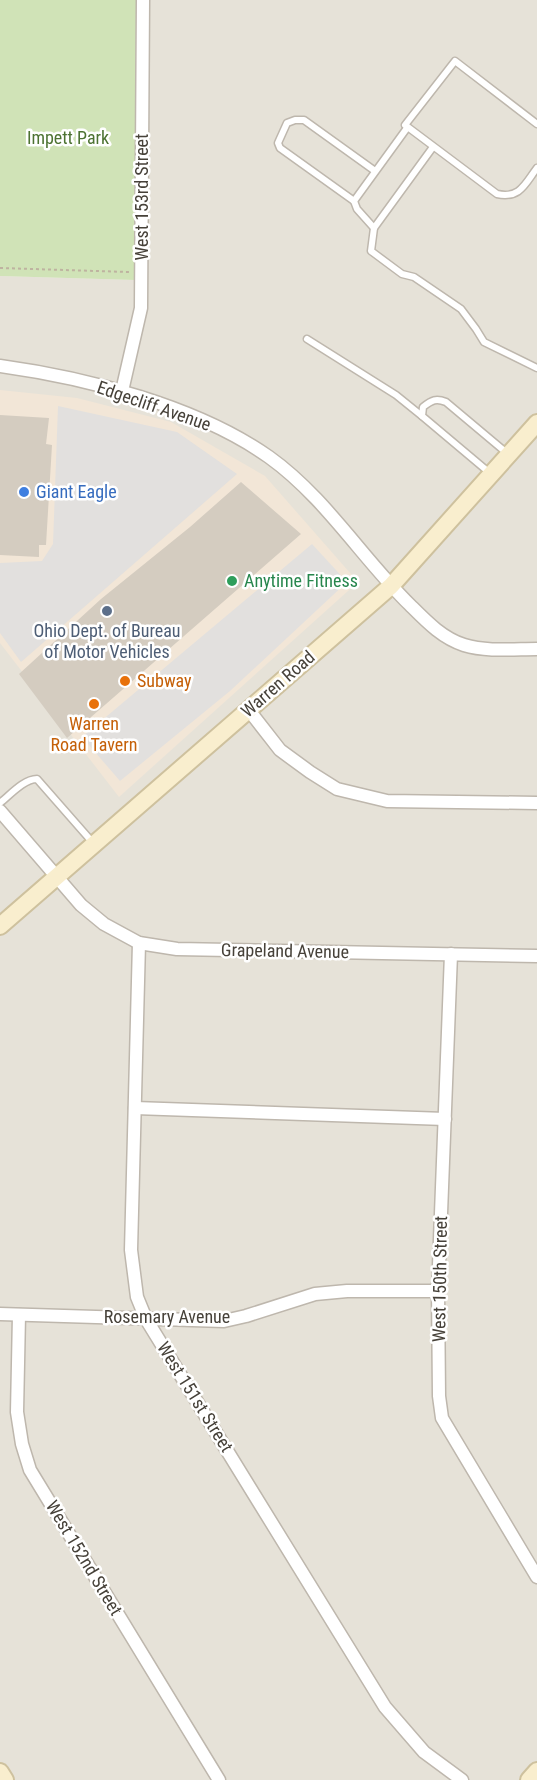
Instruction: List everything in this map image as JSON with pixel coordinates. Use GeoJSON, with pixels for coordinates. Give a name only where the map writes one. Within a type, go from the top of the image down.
{"type":"FeatureCollection","features":[{"type":"Feature","properties":{"kind":"main road","name":"Warren Road"},"geometry":{"type":"LineString","coordinates":[[0,927],[391,586],[537,423]]}},
{"type":"Feature","properties":{"kind":"main road"},"geometry":{"type":"LineString","coordinates":[[529,1780],[537,1771]]}},
{"type":"Feature","properties":{"kind":"main road"},"geometry":{"type":"LineString","coordinates":[[0,1772],[4,1780]]}},
{"type":"Feature","properties":{"kind":"street","name":"West 153rd Street"},"geometry":{"type":"LineString","coordinates":[[122,391],[141,308],[143,0]]}},
{"type":"Feature","properties":{"kind":"street","name":"Edgecliff Avenue"},"geometry":{"type":"LineString","coordinates":[[0,366],[122,391],[194,416],[232,435],[270,458],[305,489],[391,586],[437,632],[464,645],[489,649],[537,649]]}},
{"type":"Feature","properties":{"kind":"street"},"geometry":{"type":"LineString","coordinates":[[248,709],[280,750],[337,789],[387,801],[537,803]]}},
{"type":"Feature","properties":{"kind":"street","name":"Grapeland Avenue"},"geometry":{"type":"LineString","coordinates":[[0,810],[81,905],[104,924],[139,943],[177,949],[537,956]]}},
{"type":"Feature","properties":{"kind":"street","name":"West 151st Street"},"geometry":{"type":"LineString","coordinates":[[139,943],[131,1250],[137,1297],[146,1319],[385,1707],[424,1752],[462,1780]]}},
{"type":"Feature","properties":{"kind":"street","name":"West 150th Street"},"geometry":{"type":"LineString","coordinates":[[451,954],[438,1291],[439,1396],[442,1418],[537,1577]]}},
{"type":"Feature","properties":{"kind":"street"},"geometry":{"type":"LineString","coordinates":[[135,1107],[445,1119]]}},
{"type":"Feature","properties":{"kind":"street","name":"Rosemary Avenue"},"geometry":{"type":"LineString","coordinates":[[0,1314],[224,1321],[315,1294],[347,1291],[438,1291]]}},
{"type":"Feature","properties":{"kind":"street","name":"West 152nd Street"},"geometry":{"type":"LineString","coordinates":[[19,1315],[17,1412],[22,1444],[30,1470],[219,1780]]}},
{"type":"Feature","properties":{"kind":"lane"},"geometry":{"type":"LineString","coordinates":[[354,201],[407,128],[405,125],[455,61],[537,124]]}},
{"type":"Feature","properties":{"kind":"lane"},"geometry":{"type":"LineString","coordinates":[[374,228],[357,209],[354,201],[280,148],[278,143],[287,123],[304,120],[375,171]]}},
{"type":"Feature","properties":{"kind":"lane"},"geometry":{"type":"LineString","coordinates":[[407,128],[497,194],[513,195],[519,191],[537,168]]}},
{"type":"Feature","properties":{"kind":"lane"},"geometry":{"type":"LineString","coordinates":[[433,147],[374,228],[371,251],[402,274],[414,277],[461,309],[484,342],[537,368]]}},
{"type":"Feature","properties":{"kind":"lane"},"geometry":{"type":"LineString","coordinates":[[307,339],[396,395],[491,474]]}},
{"type":"Feature","properties":{"kind":"lane"},"geometry":{"type":"LineString","coordinates":[[422,416],[423,407],[432,400],[446,402],[508,454]]}},
{"type":"Feature","properties":{"kind":"lane"},"geometry":{"type":"LineString","coordinates":[[0,803],[25,783],[37,779],[95,844]]}},
{"type":"Feature","properties":{"kind":"path"},"geometry":{"type":"LineString","coordinates":[[0,268],[129,272]]}},
{"type":"Feature","properties":{"kind":"shaded area"},"geometry":{"type":"Polygon","coordinates":[[[131,0],[537,0],[537,1780],[0,1780],[0,276],[135,280],[131,0]]]}},
{"type":"Feature","properties":{"kind":"shaded area"},"geometry":{"type":"Polygon","coordinates":[[[0,390],[77,398],[171,422],[265,476],[358,582],[119,797],[0,643],[0,390]]]}},
{"type":"Feature","properties":{"kind":"shaded area"},"geometry":{"type":"Polygon","coordinates":[[[58,406],[177,432],[237,474],[21,662],[0,633],[0,563],[42,561],[53,544],[58,406]]]}},
{"type":"Feature","properties":{"kind":"shaded area"},"geometry":{"type":"Polygon","coordinates":[[[312,544],[347,582],[230,691],[120,781],[82,737],[312,544]]]}},
{"type":"Feature","properties":{"kind":"green space","name":"Impett Park"},"geometry":{"type":"Polygon","coordinates":[[[0,0],[136,0],[135,280],[0,276],[0,0]]]}},
{"type":"Feature","properties":{"kind":"building","name":"Giant Eagle"},"geometry":{"type":"Polygon","coordinates":[[[0,415],[49,418],[46,444],[52,445],[46,545],[39,545],[39,557],[0,555],[0,415]]]}},
{"type":"Feature","properties":{"kind":"building"},"geometry":{"type":"Polygon","coordinates":[[[241,482],[301,534],[67,738],[19,674],[101,599],[190,527],[241,482]]]}},
{"type":"Feature","properties":{"kind":"place","name":"Giant Eagle"},"geometry":{"type":"Point","coordinates":[24,492]}},
{"type":"Feature","properties":{"kind":"place","name":"Anytime Fitness"},"geometry":{"type":"Point","coordinates":[232,581]}},
{"type":"Feature","properties":{"kind":"place","name":"Ohio Dept. of Bureau of Motor Vehicles"},"geometry":{"type":"Point","coordinates":[107,611]}},
{"type":"Feature","properties":{"kind":"place","name":"Subway"},"geometry":{"type":"Point","coordinates":[125,681]}},
{"type":"Feature","properties":{"kind":"place","name":"Warren Road Tavern"},"geometry":{"type":"Point","coordinates":[94,704]}}]}
